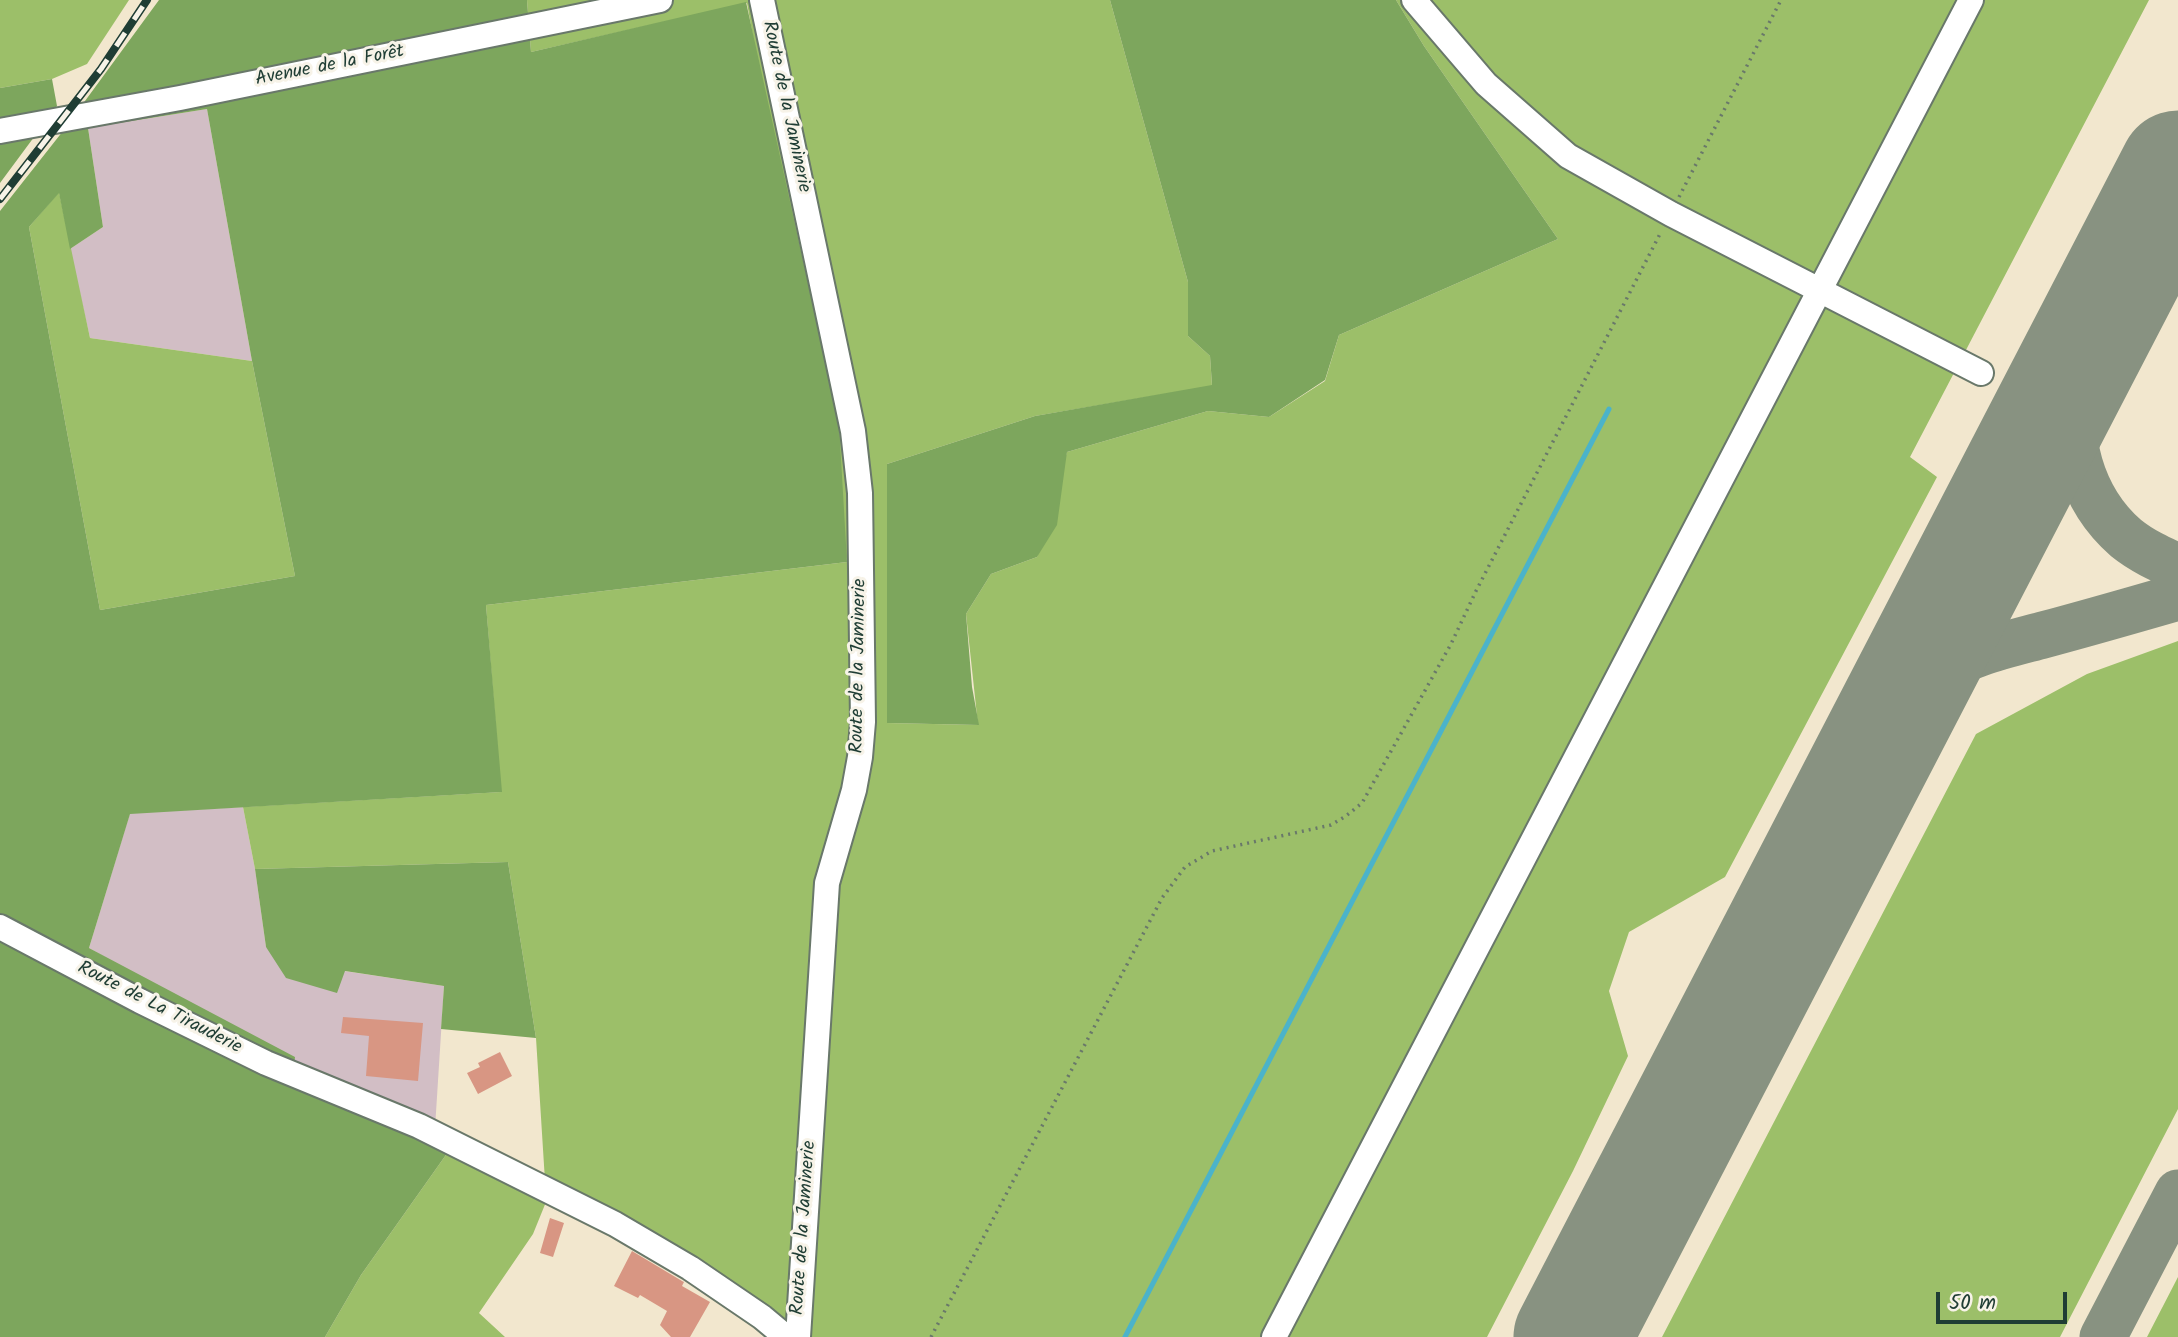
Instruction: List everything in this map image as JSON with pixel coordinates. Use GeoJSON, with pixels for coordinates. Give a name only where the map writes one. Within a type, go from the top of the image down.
{"type":"FeatureCollection","features":[{"type":"Feature","properties":{"kind":"street","name":"Avenue de la Forêt"},"geometry":{"type":"LineString","coordinates":[[0,131],[193,95],[660,0]]}},
{"type":"Feature","properties":{"kind":"street","name":"Route de la Jaminerie"},"geometry":{"type":"LineString","coordinates":[[762,0],[849,403],[860,493],[863,722],[854,790],[827,883],[798,1337]]}},
{"type":"Feature","properties":{"kind":"street"},"geometry":{"type":"LineString","coordinates":[[1414,0],[1486,84],[1568,156],[1671,214],[1981,373]]}},
{"type":"Feature","properties":{"kind":"street"},"geometry":{"type":"LineString","coordinates":[[1275,1337],[1971,0]]}},
{"type":"Feature","properties":{"kind":"street","name":"Route de La Tirauderie"},"geometry":{"type":"LineString","coordinates":[[0,927],[140,1001],[266,1063],[419,1126],[615,1224],[690,1268],[762,1317],[786,1337]]}},
{"type":"Feature","properties":{"kind":"path"},"geometry":{"type":"LineString","coordinates":[[931,1337],[1162,898],[1185,867],[1212,851],[1331,825],[1362,803],[1451,644],[1781,0]]}},
{"type":"Feature","properties":{"kind":"shaded area"},"geometry":{"type":"Polygon","coordinates":[[[207,109],[252,361],[90,338],[70,249],[103,227],[88,128],[207,109]]]}},
{"type":"Feature","properties":{"kind":"shaded area"},"geometry":{"type":"Polygon","coordinates":[[[243,807],[266,947],[336,992],[344,971],[444,986],[434,1144],[89,948],[130,813],[243,807]]]}},
{"type":"Feature","properties":{"kind":"green space"},"geometry":{"type":"Polygon","coordinates":[[[0,0],[129,0],[87,64],[52,79],[0,88],[0,0]]]}},
{"type":"Feature","properties":{"kind":"green space"},"geometry":{"type":"Polygon","coordinates":[[[159,0],[527,0],[531,52],[746,2],[839,424],[847,562],[486,605],[502,792],[130,814],[89,948],[295,1057],[292,1084],[448,1152],[361,1275],[325,1337],[0,1337],[0,211],[63,131],[159,0]],[[207,109],[88,128],[103,227],[70,249],[59,193],[29,227],[100,610],[295,576],[252,361],[207,109]]]}},
{"type":"Feature","properties":{"kind":"green space"},"geometry":{"type":"Polygon","coordinates":[[[527,0],[1110,0],[1188,282],[1188,336],[1210,356],[1212,386],[1035,416],[887,464],[887,723],[978,725],[966,614],[991,574],[1037,557],[1067,452],[1208,411],[1269,417],[1325,381],[1339,335],[1558,239],[1424,46],[1396,0],[2149,0],[1910,457],[1937,477],[1725,877],[1629,932],[1609,991],[1628,1056],[1573,1171],[1487,1337],[797,1337],[776,1313],[707,1268],[545,1181],[536,1038],[508,862],[255,869],[243,807],[501,792],[486,605],[847,562],[747,3],[531,52],[527,0]]]}},
{"type":"Feature","properties":{"kind":"green space"},"geometry":{"type":"Polygon","coordinates":[[[1110,0],[1396,0],[1424,46],[1558,239],[1339,335],[1325,380],[1269,417],[1208,411],[1067,452],[1057,525],[1037,557],[991,574],[966,614],[972,687],[979,725],[887,723],[887,464],[1035,416],[1212,385],[1210,356],[1188,336],[1188,282],[1110,0]]]}},
{"type":"Feature","properties":{"kind":"green space"},"geometry":{"type":"Polygon","coordinates":[[[52,79],[57,106],[0,183],[0,88],[52,79]]]}},
{"type":"Feature","properties":{"kind":"green space"},"geometry":{"type":"Polygon","coordinates":[[[59,192],[90,338],[252,361],[295,576],[100,610],[29,227],[59,192]]]}},
{"type":"Feature","properties":{"kind":"green space"},"geometry":{"type":"Polygon","coordinates":[[[2178,641],[2178,1109],[2060,1337],[1662,1337],[1976,734],[2087,674],[2178,641]]]}},
{"type":"Feature","properties":{"kind":"green space"},"geometry":{"type":"Polygon","coordinates":[[[508,862],[536,1038],[441,1029],[444,986],[345,971],[337,993],[286,978],[266,947],[255,869],[508,862]]]}},
{"type":"Feature","properties":{"kind":"green space"},"geometry":{"type":"Polygon","coordinates":[[[448,1152],[546,1202],[533,1234],[479,1313],[505,1337],[325,1337],[361,1275],[448,1152]]]}},
{"type":"Feature","properties":{"kind":"green space"},"geometry":{"type":"Polygon","coordinates":[[[2178,1277],[2178,1337],[2147,1337],[2178,1277]]]}},
{"type":"Feature","properties":{"kind":"building"},"geometry":{"type":"Polygon","coordinates":[[[343,1017],[423,1023],[418,1081],[366,1076],[369,1036],[341,1033],[343,1017]]]}},
{"type":"Feature","properties":{"kind":"building"},"geometry":{"type":"Polygon","coordinates":[[[500,1052],[512,1076],[478,1094],[467,1073],[480,1067],[478,1063],[500,1052]]]}},
{"type":"Feature","properties":{"kind":"building"},"geometry":{"type":"Polygon","coordinates":[[[550,1218],[564,1223],[553,1257],[540,1253],[550,1218]]]}},
{"type":"Feature","properties":{"kind":"building"},"geometry":{"type":"Polygon","coordinates":[[[632,1251],[684,1282],[682,1286],[710,1302],[690,1337],[671,1337],[660,1325],[667,1311],[640,1295],[638,1298],[614,1286],[632,1251]]]}},
{"type":"Feature","properties":{"kind":"waterway"},"geometry":{"type":"LineString","coordinates":[[1125,1337],[1609,409]]}},
{"type":"Feature","properties":{"kind":"taxiway"},"geometry":{"type":"LineString","coordinates":[[2094,331],[2080,370],[2074,398],[2075,443],[2087,485],[2097,505],[2126,538],[2178,567]]}},
{"type":"Feature","properties":{"kind":"taxiway"},"geometry":{"type":"LineString","coordinates":[[1882,741],[1913,697],[1937,674],[1960,661],[2002,646],[2178,597]]}},
{"type":"Feature","properties":{"kind":"taxiway"},"geometry":{"type":"LineString","coordinates":[[2103,1337],[2178,1193]]}},
{"type":"Feature","properties":{"kind":"runway"},"geometry":{"type":"LineString","coordinates":[[1572,1337],[2178,169]]}},
{"type":"Feature","properties":{"kind":"railway"},"geometry":{"type":"LineString","coordinates":[[0,199],[101,69],[147,0]]}}]}
